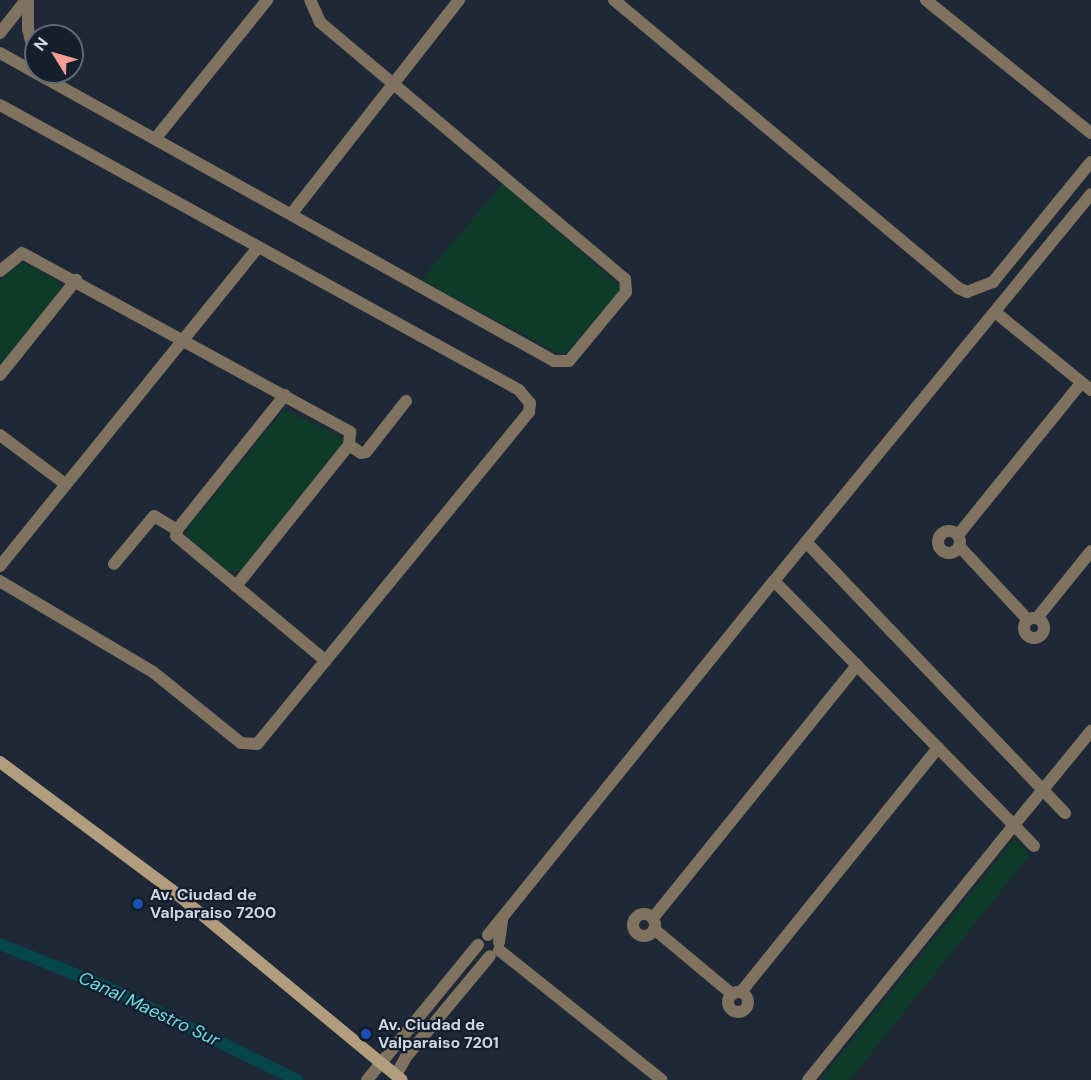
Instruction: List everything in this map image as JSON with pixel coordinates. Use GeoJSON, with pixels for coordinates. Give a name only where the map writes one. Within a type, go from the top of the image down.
{"type":"FeatureCollection","features":[{"type":"Feature","properties":{"kind":"main road"},"geometry":{"type":"LineString","coordinates":[[0,762],[172,890],[399,1078]]}},
{"type":"Feature","properties":{"kind":"street"},"geometry":{"type":"LineString","coordinates":[[0,33],[27,0]]}},
{"type":"Feature","properties":{"kind":"street"},"geometry":{"type":"LineString","coordinates":[[27,0],[28,24]]}},
{"type":"Feature","properties":{"kind":"street"},"geometry":{"type":"LineString","coordinates":[[155,139],[267,0]]}},
{"type":"Feature","properties":{"kind":"street"},"geometry":{"type":"LineString","coordinates":[[60,84],[155,139],[562,363],[575,356],[626,292],[628,286],[622,274],[320,22],[310,0]]}},
{"type":"Feature","properties":{"kind":"street"},"geometry":{"type":"LineString","coordinates":[[292,213],[459,0]]}},
{"type":"Feature","properties":{"kind":"street"},"geometry":{"type":"LineString","coordinates":[[614,0],[958,288],[967,292],[993,282],[1091,162]]}},
{"type":"Feature","properties":{"kind":"street"},"geometry":{"type":"LineString","coordinates":[[926,0],[1091,134]]}},
{"type":"Feature","properties":{"kind":"street"},"geometry":{"type":"LineString","coordinates":[[0,53],[24,65]]}},
{"type":"Feature","properties":{"kind":"street"},"geometry":{"type":"LineString","coordinates":[[0,105],[519,390],[530,404],[529,412],[263,739],[251,746],[241,743],[153,672],[0,580]]}},
{"type":"Feature","properties":{"kind":"street"},"geometry":{"type":"LineString","coordinates":[[399,1078],[413,1048],[494,946],[503,920],[774,580],[1091,194]]}},
{"type":"Feature","properties":{"kind":"street"},"geometry":{"type":"LineString","coordinates":[[0,566],[64,483],[258,247]]}},
{"type":"Feature","properties":{"kind":"street"},"geometry":{"type":"LineString","coordinates":[[0,271],[14,256],[22,253],[76,280],[350,432],[349,445],[236,586]]}},
{"type":"Feature","properties":{"kind":"street"},"geometry":{"type":"LineString","coordinates":[[0,375],[76,280]]}},
{"type":"Feature","properties":{"kind":"street"},"geometry":{"type":"LineString","coordinates":[[995,312],[1086,386],[958,541],[1033,619],[1091,551]]}},
{"type":"Feature","properties":{"kind":"street"},"geometry":{"type":"LineString","coordinates":[[177,530],[285,395]]}},
{"type":"Feature","properties":{"kind":"street"},"geometry":{"type":"LineString","coordinates":[[349,445],[361,453],[366,452],[406,401]]}},
{"type":"Feature","properties":{"kind":"street"},"geometry":{"type":"LineString","coordinates":[[0,435],[64,483]]}},
{"type":"Feature","properties":{"kind":"street"},"geometry":{"type":"LineString","coordinates":[[114,564],[154,516],[177,530],[179,541],[326,661]]}},
{"type":"Feature","properties":{"kind":"street"},"geometry":{"type":"LineString","coordinates":[[806,542],[1065,813]]}},
{"type":"Feature","properties":{"kind":"street"},"geometry":{"type":"LineString","coordinates":[[774,580],[1034,846]]}},
{"type":"Feature","properties":{"kind":"street"},"geometry":{"type":"LineString","coordinates":[[857,665],[653,924],[736,993],[938,748]]}},
{"type":"Feature","properties":{"kind":"street"},"geometry":{"type":"LineString","coordinates":[[808,1080],[1091,731]]}},
{"type":"Feature","properties":{"kind":"street"},"geometry":{"type":"LineString","coordinates":[[367,1080],[478,945],[494,946],[662,1080]]}},
{"type":"Feature","properties":{"kind":"green space"},"geometry":{"type":"Polygon","coordinates":[[[503,183],[620,286],[619,292],[563,356],[421,280],[503,183]]]}},
{"type":"Feature","properties":{"kind":"green space"},"geometry":{"type":"Polygon","coordinates":[[[18,260],[55,279],[62,289],[0,367],[0,281],[18,260]]]}},
{"type":"Feature","properties":{"kind":"green space"},"geometry":{"type":"Polygon","coordinates":[[[284,409],[339,436],[344,444],[242,571],[228,571],[189,541],[187,529],[284,409]]]}},
{"type":"Feature","properties":{"kind":"green space"},"geometry":{"type":"Polygon","coordinates":[[[1018,841],[1030,855],[850,1080],[820,1080],[1012,842],[1018,841]]]}},
{"type":"Feature","properties":{"kind":"waterway","name":"Canal Maestro Sur"},"geometry":{"type":"LineString","coordinates":[[0,944],[107,987],[297,1080]]}},
{"type":"Feature","properties":{"kind":"place","name":"Av. Ciudad de Valparaiso 7200"},"geometry":{"type":"Point","coordinates":[138,904]}},
{"type":"Feature","properties":{"kind":"place","name":"Av. Ciudad de Valparaiso 7201"},"geometry":{"type":"Point","coordinates":[366,1034]}}]}
